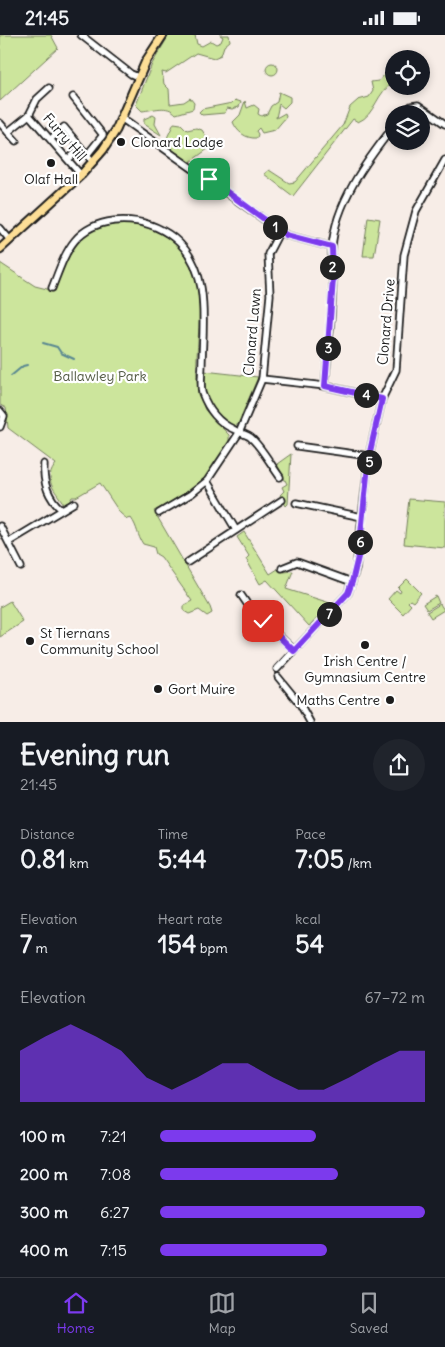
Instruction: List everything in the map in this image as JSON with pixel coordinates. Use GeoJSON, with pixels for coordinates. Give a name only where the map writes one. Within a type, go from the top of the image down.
{"type":"FeatureCollection","features":[{"type":"Feature","properties":{"kind":"main road"},"geometry":{"type":"LineString","coordinates":[[0,249],[81,175],[104,150],[121,119],[146,61],[163,35]]}},
{"type":"Feature","properties":{"kind":"street"},"geometry":{"type":"LineString","coordinates":[[81,35],[131,74],[138,77]]}},
{"type":"Feature","properties":{"kind":"street","name":"Furry Hill"},"geometry":{"type":"LineString","coordinates":[[8,132],[29,115],[37,99],[49,88]]}},
{"type":"Feature","properties":{"kind":"street"},"geometry":{"type":"LineString","coordinates":[[73,97],[103,135],[87,155]]}},
{"type":"Feature","properties":{"kind":"street"},"geometry":{"type":"LineString","coordinates":[[430,113],[445,124]]}},
{"type":"Feature","properties":{"kind":"street","name":"Furry Hill"},"geometry":{"type":"LineString","coordinates":[[29,115],[81,175]]}},
{"type":"Feature","properties":{"kind":"street"},"geometry":{"type":"LineString","coordinates":[[121,119],[247,205],[280,231],[298,239],[332,247]]}},
{"type":"Feature","properties":{"kind":"street"},"geometry":{"type":"LineString","coordinates":[[0,123],[16,141]]}},
{"type":"Feature","properties":{"kind":"street"},"geometry":{"type":"LineString","coordinates":[[53,137],[64,127],[93,162]]}},
{"type":"Feature","properties":{"kind":"street"},"geometry":{"type":"LineString","coordinates":[[325,386],[333,279],[332,247],[342,211],[354,182],[385,138]]}},
{"type":"Feature","properties":{"kind":"street"},"geometry":{"type":"LineString","coordinates":[[71,157],[81,148]]}},
{"type":"Feature","properties":{"kind":"street","name":"Clonard Drive"},"geometry":{"type":"LineString","coordinates":[[277,669],[348,593],[352,582],[359,551],[369,456],[382,399],[396,370],[404,255],[423,195],[445,160]]}},
{"type":"Feature","properties":{"kind":"street"},"geometry":{"type":"LineString","coordinates":[[52,288],[64,254],[70,245],[100,223],[134,221],[157,227],[166,232],[189,255],[197,270],[204,314],[202,391],[214,415],[224,425],[250,438],[280,477]]}},
{"type":"Feature","properties":{"kind":"street"},"geometry":{"type":"LineString","coordinates":[[0,229],[10,240]]}},
{"type":"Feature","properties":{"kind":"street","name":"Clonard Lawn"},"geometry":{"type":"LineString","coordinates":[[158,513],[192,494],[208,481],[239,433],[262,379],[270,295],[268,254],[280,231]]}},
{"type":"Feature","properties":{"kind":"street"},"geometry":{"type":"LineString","coordinates":[[262,379],[325,386],[382,399]]}},
{"type":"Feature","properties":{"kind":"street"},"geometry":{"type":"LineString","coordinates":[[0,411],[4,416],[0,427]]}},
{"type":"Feature","properties":{"kind":"street"},"geometry":{"type":"LineString","coordinates":[[296,446],[369,456]]}},
{"type":"Feature","properties":{"kind":"street"},"geometry":{"type":"LineString","coordinates":[[44,464],[43,478],[49,493],[61,509]]}},
{"type":"Feature","properties":{"kind":"street"},"geometry":{"type":"LineString","coordinates":[[208,481],[236,530]]}},
{"type":"Feature","properties":{"kind":"street"},"geometry":{"type":"LineString","coordinates":[[188,562],[282,500]]}},
{"type":"Feature","properties":{"kind":"street"},"geometry":{"type":"LineString","coordinates":[[9,542],[61,509],[74,503]]}},
{"type":"Feature","properties":{"kind":"street"},"geometry":{"type":"LineString","coordinates":[[296,503],[362,517]]}},
{"type":"Feature","properties":{"kind":"street"},"geometry":{"type":"LineString","coordinates":[[0,526],[21,567]]}},
{"type":"Feature","properties":{"kind":"street"},"geometry":{"type":"LineString","coordinates":[[282,568],[297,562],[352,582]]}},
{"type":"Feature","properties":{"kind":"street"},"geometry":{"type":"LineString","coordinates":[[241,595],[248,607],[294,651]]}},
{"type":"Feature","properties":{"kind":"street"},"geometry":{"type":"LineString","coordinates":[[278,677],[300,703],[310,722]]}},
{"type":"Feature","properties":{"kind":"green space"},"geometry":{"type":"Polygon","coordinates":[[[0,35],[51,35],[58,48],[0,101],[0,35]]]}},
{"type":"Feature","properties":{"kind":"green space"},"geometry":{"type":"Polygon","coordinates":[[[169,35],[195,35],[197,44],[202,46],[211,41],[216,44],[221,42],[223,37],[220,35],[229,35],[230,41],[224,46],[221,55],[214,58],[196,53],[166,73],[162,72],[164,84],[169,89],[170,104],[184,102],[190,98],[194,103],[193,109],[176,114],[164,108],[142,111],[136,105],[152,64],[169,35]]]}},
{"type":"Feature","properties":{"kind":"green space"},"geometry":{"type":"Polygon","coordinates":[[[270,63],[274,63],[278,69],[274,75],[270,75],[266,71],[266,67],[270,63]]]}},
{"type":"Feature","properties":{"kind":"green space"},"geometry":{"type":"Polygon","coordinates":[[[385,74],[385,89],[373,109],[364,119],[358,122],[353,119],[293,196],[264,174],[269,170],[289,183],[295,182],[343,125],[350,107],[358,100],[369,97],[373,91],[371,82],[379,81],[385,74]]]}},
{"type":"Feature","properties":{"kind":"green space"},"geometry":{"type":"Polygon","coordinates":[[[279,92],[290,97],[290,102],[284,108],[279,104],[276,118],[285,113],[286,117],[275,130],[262,133],[259,128],[256,131],[258,134],[257,138],[246,136],[239,132],[233,122],[240,115],[245,101],[247,108],[254,105],[259,109],[258,114],[261,116],[267,114],[271,106],[277,102],[279,92]]]}},
{"type":"Feature","properties":{"kind":"green space"},"geometry":{"type":"Polygon","coordinates":[[[235,100],[241,102],[239,107],[227,108],[225,113],[202,115],[199,112],[202,109],[232,103],[235,100]]]}},
{"type":"Feature","properties":{"kind":"green space"},"geometry":{"type":"Polygon","coordinates":[[[153,115],[156,117],[155,124],[161,135],[144,124],[144,119],[153,115]]]}},
{"type":"Feature","properties":{"kind":"green space"},"geometry":{"type":"Polygon","coordinates":[[[174,123],[181,124],[187,130],[196,128],[202,130],[207,138],[216,143],[190,162],[166,145],[166,140],[174,123]]]}},
{"type":"Feature","properties":{"kind":"green space"},"geometry":{"type":"Polygon","coordinates":[[[368,217],[380,219],[374,256],[363,256],[368,217]]]}},
{"type":"Feature","properties":{"kind":"green space","name":"Ballawley Park"},"geometry":{"type":"Polygon","coordinates":[[[124,223],[139,225],[166,237],[178,247],[190,263],[196,280],[199,298],[197,376],[199,394],[205,410],[229,435],[228,447],[222,459],[213,470],[202,481],[154,511],[210,607],[212,613],[207,616],[199,610],[189,614],[184,611],[184,605],[192,601],[161,557],[156,554],[154,547],[143,544],[131,518],[127,519],[120,513],[100,483],[76,497],[72,497],[69,502],[64,504],[50,480],[50,475],[56,464],[8,428],[6,408],[0,405],[0,263],[35,286],[55,291],[64,263],[76,243],[95,229],[124,223]]]}},
{"type":"Feature","properties":{"kind":"green space"},"geometry":{"type":"Polygon","coordinates":[[[204,371],[258,377],[238,424],[234,427],[220,417],[210,404],[205,388],[204,371]]]}},
{"type":"Feature","properties":{"kind":"green space"},"geometry":{"type":"Polygon","coordinates":[[[291,454],[288,504],[286,506],[280,495],[284,491],[282,487],[287,484],[277,464],[291,454]]]}},
{"type":"Feature","properties":{"kind":"green space"},"geometry":{"type":"Polygon","coordinates":[[[409,499],[445,502],[445,548],[404,544],[409,499]]]}},
{"type":"Feature","properties":{"kind":"green space"},"geometry":{"type":"Polygon","coordinates":[[[244,532],[270,574],[281,567],[284,572],[293,571],[286,589],[330,603],[309,626],[267,580],[260,584],[246,559],[249,556],[237,537],[244,532]]]}},
{"type":"Feature","properties":{"kind":"green space"},"geometry":{"type":"Polygon","coordinates":[[[407,579],[421,593],[413,602],[410,600],[408,602],[411,605],[403,614],[388,599],[396,590],[400,593],[401,591],[398,588],[407,579]]]}},
{"type":"Feature","properties":{"kind":"green space"},"geometry":{"type":"Polygon","coordinates":[[[436,596],[439,603],[427,610],[423,604],[436,596]]]}},
{"type":"Feature","properties":{"kind":"green space"},"geometry":{"type":"Polygon","coordinates":[[[10,601],[23,622],[0,637],[0,607],[10,601]]]}},
{"type":"Feature","properties":{"kind":"green space"},"geometry":{"type":"Polygon","coordinates":[[[440,604],[444,610],[431,618],[427,612],[440,604]]]}},
{"type":"Feature","properties":{"kind":"waterway"},"geometry":{"type":"LineString","coordinates":[[43,343],[57,347],[61,353],[74,359]]}},
{"type":"Feature","properties":{"kind":"waterway"},"geometry":{"type":"LineString","coordinates":[[11,376],[27,365]]}},
{"type":"Feature","properties":{"kind":"place","name":"Clonard Lodge"},"geometry":{"type":"Point","coordinates":[121,142]}},
{"type":"Feature","properties":{"kind":"place","name":"Olaf Hall"},"geometry":{"type":"Point","coordinates":[51,163]}},
{"type":"Feature","properties":{"kind":"place","name":"St Tiernans Community School"},"geometry":{"type":"Point","coordinates":[30,641]}},
{"type":"Feature","properties":{"kind":"place","name":"Irish Centre / Gymnasium Centre"},"geometry":{"type":"Point","coordinates":[365,645]}},
{"type":"Feature","properties":{"kind":"place","name":"Gort Muire"},"geometry":{"type":"Point","coordinates":[158,689]}},
{"type":"Feature","properties":{"kind":"place","name":"Maths Centre"},"geometry":{"type":"Point","coordinates":[390,700]}},
{"type":"Feature","properties":{"kind":"route"},"geometry":{"type":"LineString","coordinates":[[209,179],[286,235],[314,244],[332,247],[333,279],[325,386],[382,399],[369,456],[359,553],[348,593],[294,651],[263,621]]}}]}
